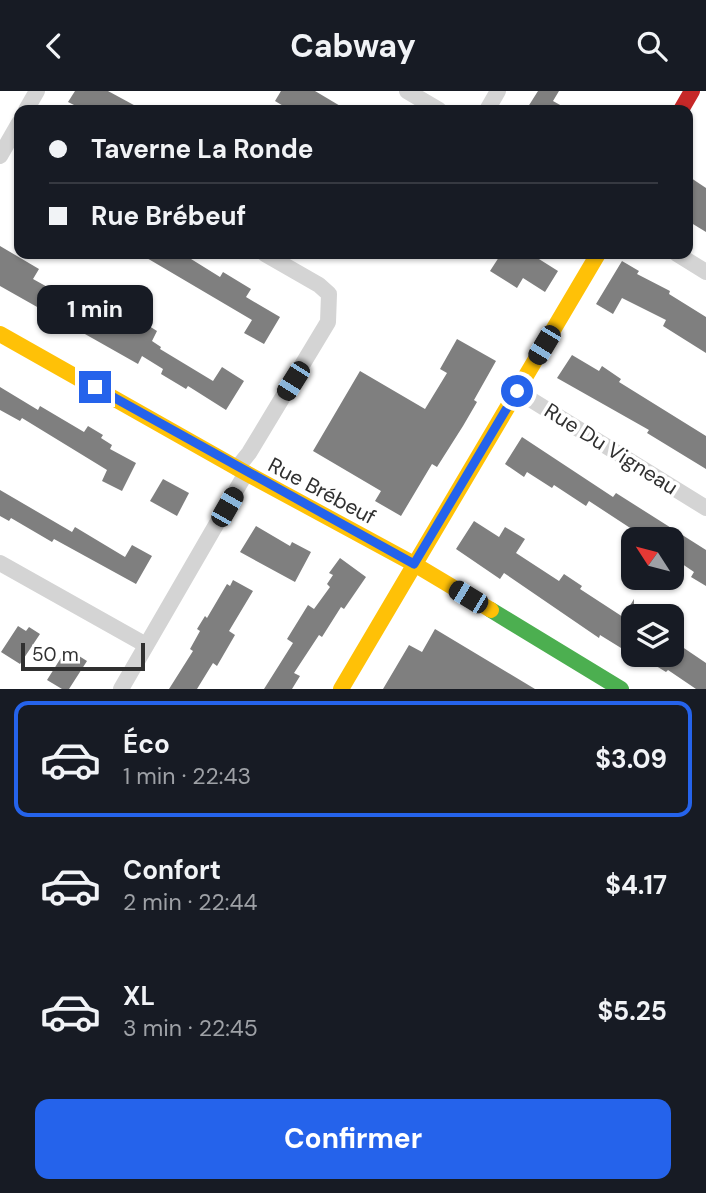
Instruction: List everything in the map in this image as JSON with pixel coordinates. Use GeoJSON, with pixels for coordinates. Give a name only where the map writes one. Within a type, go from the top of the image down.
{"type":"FeatureCollection","features":[{"type":"Feature","properties":{"kind":"street"},"geometry":{"type":"LineString","coordinates":[[407,91],[431,105]]}},
{"type":"Feature","properties":{"kind":"street"},"geometry":{"type":"LineString","coordinates":[[0,156],[14,132]]}},
{"type":"Feature","properties":{"kind":"street"},"geometry":{"type":"LineString","coordinates":[[121,689],[242,471],[249,453],[328,322],[329,294],[319,285],[274,259]]}},
{"type":"Feature","properties":{"kind":"street"},"geometry":{"type":"LineString","coordinates":[[341,689],[594,259]]}},
{"type":"Feature","properties":{"kind":"street"},"geometry":{"type":"LineString","coordinates":[[685,259],[706,272]]}},
{"type":"Feature","properties":{"kind":"street","name":"Rue Brébeuf"},"geometry":{"type":"LineString","coordinates":[[0,334],[242,471],[414,564],[621,689]]}},
{"type":"Feature","properties":{"kind":"street","name":"Rue Du Vigneau"},"geometry":{"type":"LineString","coordinates":[[517,391],[706,508]]}},
{"type":"Feature","properties":{"kind":"street"},"geometry":{"type":"LineString","coordinates":[[0,563],[146,645]]}},
{"type":"Feature","properties":{"kind":"building"},"geometry":{"type":"Polygon","coordinates":[[[75,91],[108,91],[134,105],[74,105],[68,102],[75,91]]]}},
{"type":"Feature","properties":{"kind":"building"},"geometry":{"type":"Polygon","coordinates":[[[281,91],[315,91],[339,105],[282,105],[275,101],[281,91]]]}},
{"type":"Feature","properties":{"kind":"building"},"geometry":{"type":"Polygon","coordinates":[[[538,91],[559,91],[553,101],[560,105],[529,105],[538,91]]]}},
{"type":"Feature","properties":{"kind":"building"},"geometry":{"type":"Polygon","coordinates":[[[693,179],[706,188],[706,232],[693,224],[693,179]]]}},
{"type":"Feature","properties":{"kind":"building"},"geometry":{"type":"Polygon","coordinates":[[[0,246],[14,254],[14,259],[22,259],[39,269],[33,279],[132,334],[141,321],[157,331],[152,341],[161,347],[160,349],[213,381],[222,367],[244,381],[226,410],[188,386],[186,389],[161,374],[163,369],[142,356],[138,364],[0,286],[0,246]]]}},
{"type":"Feature","properties":{"kind":"building"},"geometry":{"type":"Polygon","coordinates":[[[148,259],[191,259],[220,277],[223,272],[251,289],[246,297],[280,317],[264,344],[244,333],[252,320],[148,259]]]}},
{"type":"Feature","properties":{"kind":"building"},"geometry":{"type":"Polygon","coordinates":[[[498,259],[539,259],[558,271],[545,292],[523,278],[517,288],[490,271],[498,259]]]}},
{"type":"Feature","properties":{"kind":"building"},"geometry":{"type":"Polygon","coordinates":[[[622,261],[639,271],[637,274],[670,291],[669,294],[706,317],[706,353],[663,326],[666,320],[622,298],[613,314],[596,304],[622,261]]]}},
{"type":"Feature","properties":{"kind":"building"},"geometry":{"type":"Polygon","coordinates":[[[457,339],[496,361],[463,426],[437,467],[432,464],[401,516],[375,501],[381,491],[313,451],[360,371],[425,409],[447,373],[440,369],[457,339]]]}},
{"type":"Feature","properties":{"kind":"building"},"geometry":{"type":"Polygon","coordinates":[[[572,355],[599,371],[602,366],[621,379],[619,382],[706,436],[706,469],[647,433],[649,430],[557,378],[572,355]]]}},
{"type":"Feature","properties":{"kind":"building"},"geometry":{"type":"Polygon","coordinates":[[[0,387],[38,410],[40,406],[84,432],[88,426],[103,435],[101,438],[112,445],[110,449],[136,463],[122,491],[102,481],[107,470],[22,418],[20,421],[0,410],[0,387]]]}},
{"type":"Feature","properties":{"kind":"building"},"geometry":{"type":"Polygon","coordinates":[[[522,437],[613,497],[616,493],[670,527],[629,527],[589,501],[586,506],[554,485],[552,488],[527,472],[524,477],[505,464],[522,437]]]}},
{"type":"Feature","properties":{"kind":"building"},"geometry":{"type":"Polygon","coordinates":[[[163,479],[189,493],[177,516],[150,501],[163,479]]]}},
{"type":"Feature","properties":{"kind":"building"},"geometry":{"type":"Polygon","coordinates":[[[0,490],[72,532],[75,527],[125,557],[132,545],[152,556],[136,584],[54,539],[52,542],[11,518],[9,521],[0,516],[0,490]]]}},
{"type":"Feature","properties":{"kind":"building"},"geometry":{"type":"Polygon","coordinates":[[[474,521],[499,537],[505,527],[525,539],[516,553],[559,581],[564,574],[582,586],[580,589],[621,616],[621,648],[600,635],[599,638],[504,573],[500,579],[456,549],[474,521]]]}},
{"type":"Feature","properties":{"kind":"building"},"geometry":{"type":"Polygon","coordinates":[[[256,526],[290,546],[292,542],[311,552],[295,582],[240,552],[256,526]]]}},
{"type":"Feature","properties":{"kind":"building"},"geometry":{"type":"Polygon","coordinates":[[[684,536],[706,550],[706,586],[691,577],[694,572],[684,565],[684,536]]]}},
{"type":"Feature","properties":{"kind":"building"},"geometry":{"type":"Polygon","coordinates":[[[340,558],[366,577],[344,609],[341,607],[322,637],[319,635],[294,673],[300,676],[292,689],[264,689],[293,643],[287,639],[308,605],[314,609],[330,587],[327,584],[333,575],[329,573],[340,558]]]}},
{"type":"Feature","properties":{"kind":"building"},"geometry":{"type":"Polygon","coordinates":[[[233,580],[253,591],[229,631],[235,635],[217,666],[213,663],[197,689],[169,689],[193,651],[190,649],[200,631],[197,629],[205,616],[207,618],[227,584],[230,586],[233,580]]]}},
{"type":"Feature","properties":{"kind":"building"},"geometry":{"type":"Polygon","coordinates":[[[18,626],[26,631],[29,627],[40,634],[20,664],[1,652],[18,626]]]}},
{"type":"Feature","properties":{"kind":"building"},"geometry":{"type":"Polygon","coordinates":[[[435,629],[535,689],[383,689],[409,645],[422,652],[435,629]]]}},
{"type":"Feature","properties":{"kind":"building"},"geometry":{"type":"Polygon","coordinates":[[[684,648],[706,663],[706,689],[696,689],[668,670],[666,672],[658,667],[684,667],[684,648]]]}},
{"type":"Feature","properties":{"kind":"building"},"geometry":{"type":"Polygon","coordinates":[[[71,651],[87,661],[69,689],[62,689],[47,680],[64,653],[68,655],[71,651]]]}},
{"type":"Feature","properties":{"kind":"traffic: fast"},"geometry":{"type":"LineString","coordinates":[[491,610],[621,689]]}},
{"type":"Feature","properties":{"kind":"traffic: slow"},"geometry":{"type":"LineString","coordinates":[[341,689],[595,259]]}},
{"type":"Feature","properties":{"kind":"traffic: slow"},"geometry":{"type":"LineString","coordinates":[[0,334],[414,564],[491,610]]}},
{"type":"Feature","properties":{"kind":"traffic: jam"},"geometry":{"type":"LineString","coordinates":[[684,105],[692,91]]}},
{"type":"Feature","properties":{"kind":"route"},"geometry":{"type":"LineString","coordinates":[[95,387],[414,564],[517,391]]}}]}
